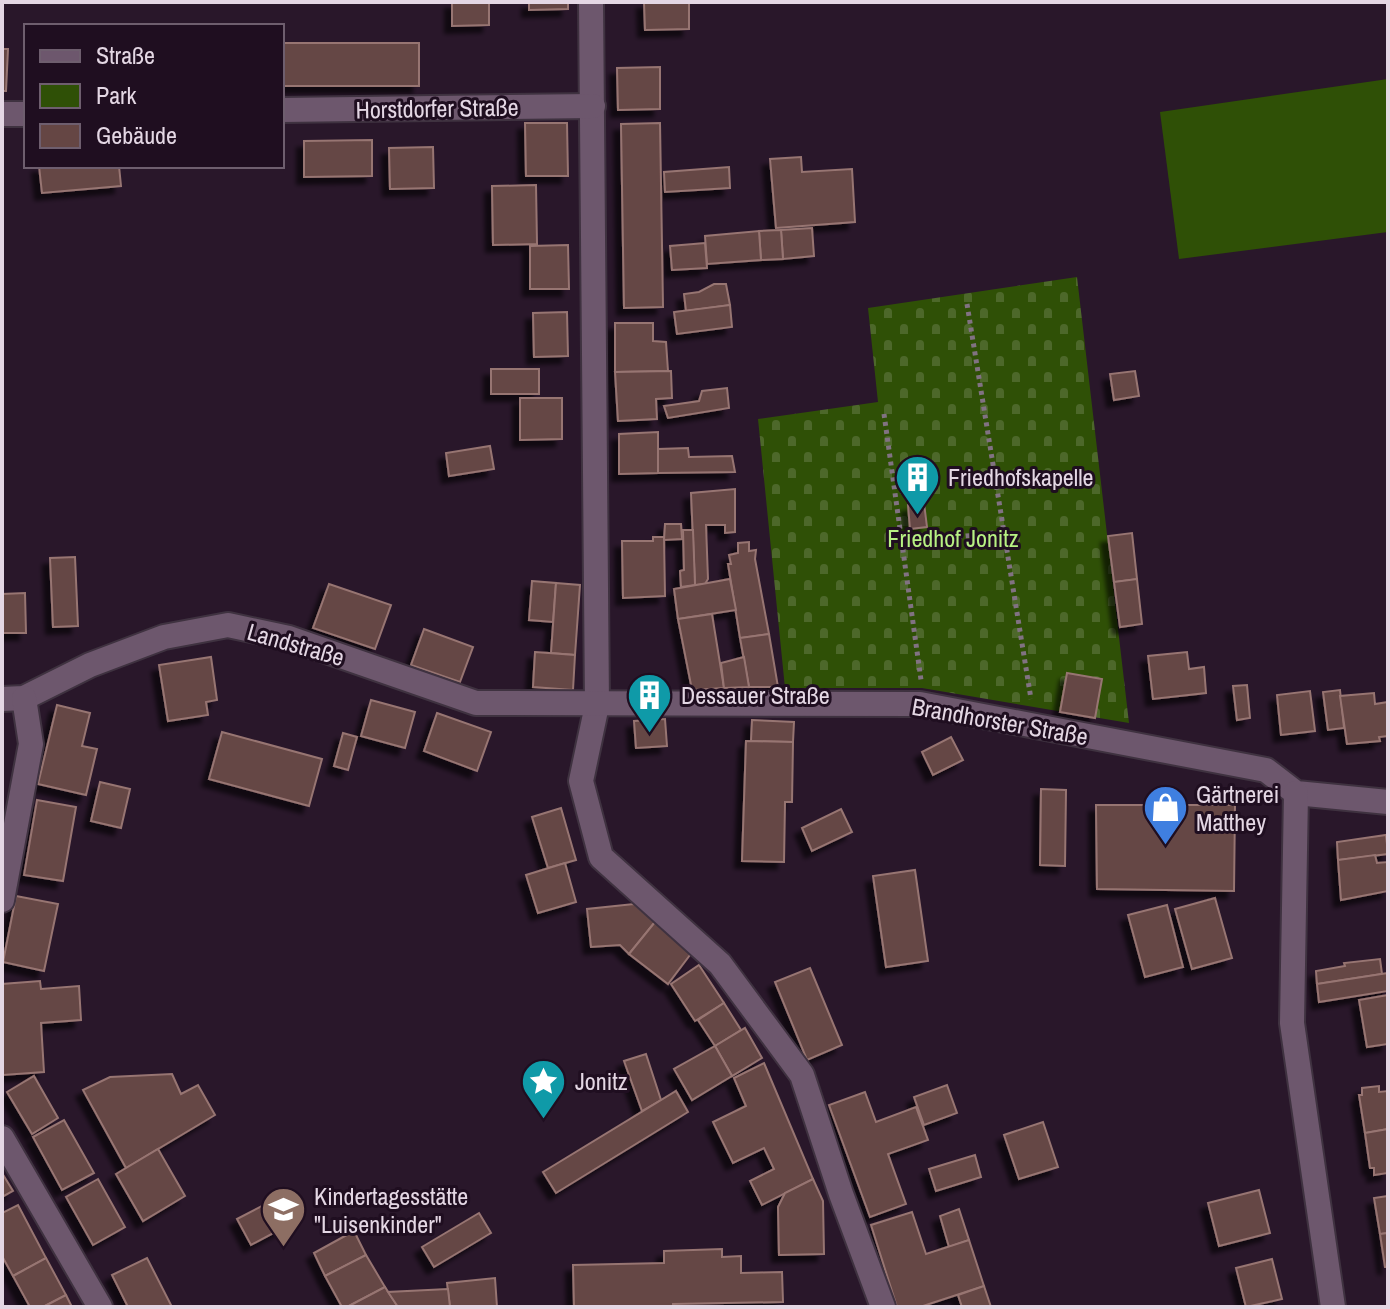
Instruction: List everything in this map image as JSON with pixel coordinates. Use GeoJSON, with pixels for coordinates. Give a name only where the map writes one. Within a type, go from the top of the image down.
{"type":"FeatureCollection","features":[{"type":"Feature","properties":{"kind":"street"},"geometry":{"type":"LineString","coordinates":[[591,2],[597,705],[581,781],[601,857],[720,964],[802,1075],[841,1194],[883,1307]]}},
{"type":"Feature","properties":{"kind":"street","name":"Horstdorfer Straße"},"geometry":{"type":"LineString","coordinates":[[284,110],[593,106]]}},
{"type":"Feature","properties":{"kind":"street"},"geometry":{"type":"LineString","coordinates":[[2,114],[24,114]]}},
{"type":"Feature","properties":{"kind":"street","name":"Landstraße"},"geometry":{"type":"LineString","coordinates":[[13,699],[164,637],[228,625],[289,638],[476,703],[597,705]]}},
{"type":"Feature","properties":{"kind":"street"},"geometry":{"type":"LineString","coordinates":[[2,900],[31,744],[13,699]]}},
{"type":"Feature","properties":{"kind":"street","name":"Brandhorster Straße"},"geometry":{"type":"LineString","coordinates":[[597,705],[920,704],[1266,770],[1296,793]]}},
{"type":"Feature","properties":{"kind":"street"},"geometry":{"type":"LineString","coordinates":[[1333,1307],[1292,1023],[1296,793],[1388,802]]}},
{"type":"Feature","properties":{"kind":"street"},"geometry":{"type":"LineString","coordinates":[[2,1138],[100,1307]]}},
{"type":"Feature","properties":{"kind":"path"},"geometry":{"type":"LineString","coordinates":[[967,304],[1032,708]]}},
{"type":"Feature","properties":{"kind":"path"},"geometry":{"type":"LineString","coordinates":[[884,414],[922,688]]}},
{"type":"Feature","properties":{"kind":"path"},"geometry":{"type":"LineString","coordinates":[[902,543],[1003,532]]}},
{"type":"Feature","properties":{"kind":"green space"},"geometry":{"type":"Polygon","coordinates":[[[1388,79],[1388,232],[1179,259],[1160,112],[1388,79]]]}},
{"type":"Feature","properties":{"kind":"green space","name":"Friedhof Jonitz"},"geometry":{"type":"Polygon","coordinates":[[[1077,277],[1129,723],[922,688],[785,688],[758,419],[878,402],[868,308],[1077,277]]]}},
{"type":"Feature","properties":{"kind":"building"},"geometry":{"type":"Polygon","coordinates":[[[452,2],[489,2],[489,25],[452,26],[452,2]]]}},
{"type":"Feature","properties":{"kind":"building"},"geometry":{"type":"Polygon","coordinates":[[[529,2],[568,2],[568,9],[529,10],[529,2]]]}},
{"type":"Feature","properties":{"kind":"building"},"geometry":{"type":"Polygon","coordinates":[[[644,2],[689,2],[689,29],[645,30],[644,2]]]}},
{"type":"Feature","properties":{"kind":"building"},"geometry":{"type":"Polygon","coordinates":[[[284,43],[419,43],[419,86],[284,86],[284,43]]]}},
{"type":"Feature","properties":{"kind":"building"},"geometry":{"type":"Polygon","coordinates":[[[2,49],[8,49],[6,91],[2,91],[2,49]]]}},
{"type":"Feature","properties":{"kind":"building"},"geometry":{"type":"Polygon","coordinates":[[[660,67],[660,109],[618,110],[617,68],[660,67]]]}},
{"type":"Feature","properties":{"kind":"building"},"geometry":{"type":"Polygon","coordinates":[[[525,123],[567,123],[568,176],[526,176],[525,123]]]}},
{"type":"Feature","properties":{"kind":"building"},"geometry":{"type":"Polygon","coordinates":[[[660,123],[663,307],[624,308],[621,124],[660,123]]]}},
{"type":"Feature","properties":{"kind":"building"},"geometry":{"type":"Polygon","coordinates":[[[372,140],[372,176],[304,177],[304,141],[372,140]]]}},
{"type":"Feature","properties":{"kind":"building"},"geometry":{"type":"Polygon","coordinates":[[[433,147],[434,188],[390,189],[389,148],[433,147]]]}},
{"type":"Feature","properties":{"kind":"building"},"geometry":{"type":"Polygon","coordinates":[[[801,157],[802,172],[852,169],[855,222],[776,228],[770,159],[801,157]]]}},
{"type":"Feature","properties":{"kind":"building"},"geometry":{"type":"Polygon","coordinates":[[[729,167],[730,188],[665,192],[664,172],[729,167]]]}},
{"type":"Feature","properties":{"kind":"building"},"geometry":{"type":"Polygon","coordinates":[[[39,168],[119,168],[121,186],[42,193],[39,168]]]}},
{"type":"Feature","properties":{"kind":"building"},"geometry":{"type":"Polygon","coordinates":[[[536,185],[537,244],[493,245],[492,186],[536,185]]]}},
{"type":"Feature","properties":{"kind":"building"},"geometry":{"type":"Polygon","coordinates":[[[812,228],[814,256],[783,259],[781,230],[812,228]]]}},
{"type":"Feature","properties":{"kind":"building"},"geometry":{"type":"Polygon","coordinates":[[[781,230],[783,259],[761,260],[759,231],[781,230]]]}},
{"type":"Feature","properties":{"kind":"building"},"geometry":{"type":"Polygon","coordinates":[[[759,231],[761,260],[707,264],[705,236],[759,231]]]}},
{"type":"Feature","properties":{"kind":"building"},"geometry":{"type":"Polygon","coordinates":[[[705,243],[707,268],[672,270],[670,246],[705,243]]]}},
{"type":"Feature","properties":{"kind":"building"},"geometry":{"type":"Polygon","coordinates":[[[568,245],[569,289],[530,289],[530,246],[568,245]]]}},
{"type":"Feature","properties":{"kind":"building"},"geometry":{"type":"Polygon","coordinates":[[[714,284],[726,284],[730,305],[686,311],[684,294],[699,292],[714,284]]]}},
{"type":"Feature","properties":{"kind":"building"},"geometry":{"type":"Polygon","coordinates":[[[730,305],[732,327],[677,334],[674,312],[730,305]]]}},
{"type":"Feature","properties":{"kind":"building"},"geometry":{"type":"Polygon","coordinates":[[[567,312],[568,356],[534,357],[533,313],[567,312]]]}},
{"type":"Feature","properties":{"kind":"building"},"geometry":{"type":"Polygon","coordinates":[[[615,323],[653,323],[653,341],[666,342],[668,371],[615,372],[615,323]]]}},
{"type":"Feature","properties":{"kind":"building"},"geometry":{"type":"Polygon","coordinates":[[[491,369],[539,369],[539,394],[491,394],[491,369]]]}},
{"type":"Feature","properties":{"kind":"building"},"geometry":{"type":"Polygon","coordinates":[[[671,371],[672,398],[656,399],[657,419],[618,421],[615,372],[671,371]]]}},
{"type":"Feature","properties":{"kind":"building"},"geometry":{"type":"Polygon","coordinates":[[[1135,371],[1139,396],[1114,400],[1110,374],[1135,371]]]}},
{"type":"Feature","properties":{"kind":"building"},"geometry":{"type":"Polygon","coordinates":[[[727,388],[729,408],[668,418],[664,406],[699,401],[702,391],[727,388]]]}},
{"type":"Feature","properties":{"kind":"building"},"geometry":{"type":"Polygon","coordinates":[[[520,398],[562,398],[562,439],[520,440],[520,398]]]}},
{"type":"Feature","properties":{"kind":"building"},"geometry":{"type":"Polygon","coordinates":[[[658,432],[658,473],[619,474],[619,434],[658,432]]]}},
{"type":"Feature","properties":{"kind":"building"},"geometry":{"type":"Polygon","coordinates":[[[490,446],[494,469],[449,476],[446,453],[490,446]]]}},
{"type":"Feature","properties":{"kind":"building"},"geometry":{"type":"Polygon","coordinates":[[[688,448],[689,457],[732,456],[735,472],[658,473],[658,449],[688,448]]]}},
{"type":"Feature","properties":{"kind":"building"},"geometry":{"type":"Polygon","coordinates":[[[735,489],[735,532],[725,533],[725,525],[706,525],[708,579],[705,584],[695,585],[691,493],[735,489]]]}},
{"type":"Feature","properties":{"kind":"building","name":"Friedhofskapelle"},"geometry":{"type":"Polygon","coordinates":[[[924,503],[927,527],[910,529],[908,505],[924,503]]]}},
{"type":"Feature","properties":{"kind":"building"},"geometry":{"type":"Polygon","coordinates":[[[665,524],[681,524],[682,539],[664,540],[665,524]]]}},
{"type":"Feature","properties":{"kind":"building"},"geometry":{"type":"Polygon","coordinates":[[[683,530],[693,530],[695,585],[681,587],[680,571],[684,570],[683,530]]]}},
{"type":"Feature","properties":{"kind":"building"},"geometry":{"type":"Polygon","coordinates":[[[1132,533],[1137,579],[1114,582],[1108,536],[1132,533]]]}},
{"type":"Feature","properties":{"kind":"building"},"geometry":{"type":"Polygon","coordinates":[[[653,537],[664,537],[665,596],[623,598],[622,541],[653,541],[653,537]]]}},
{"type":"Feature","properties":{"kind":"building"},"geometry":{"type":"Polygon","coordinates":[[[749,542],[749,551],[756,550],[769,634],[740,638],[728,564],[731,564],[729,555],[738,553],[738,543],[749,542]]]}},
{"type":"Feature","properties":{"kind":"building"},"geometry":{"type":"Polygon","coordinates":[[[75,557],[78,626],[53,627],[50,558],[75,557]]]}},
{"type":"Feature","properties":{"kind":"building"},"geometry":{"type":"Polygon","coordinates":[[[730,579],[736,610],[678,619],[674,589],[730,579]]]}},
{"type":"Feature","properties":{"kind":"building"},"geometry":{"type":"Polygon","coordinates":[[[1137,579],[1142,624],[1120,627],[1114,582],[1137,579]]]}},
{"type":"Feature","properties":{"kind":"building"},"geometry":{"type":"Polygon","coordinates":[[[532,581],[556,583],[553,622],[529,620],[532,581]]]}},
{"type":"Feature","properties":{"kind":"building"},"geometry":{"type":"Polygon","coordinates":[[[556,583],[580,585],[575,655],[551,653],[556,583]]]}},
{"type":"Feature","properties":{"kind":"building"},"geometry":{"type":"Polygon","coordinates":[[[329,584],[391,605],[375,649],[313,628],[329,584]]]}},
{"type":"Feature","properties":{"kind":"building"},"geometry":{"type":"Polygon","coordinates":[[[25,593],[26,633],[2,633],[2,594],[25,593]]]}},
{"type":"Feature","properties":{"kind":"building"},"geometry":{"type":"Polygon","coordinates":[[[712,614],[724,688],[692,690],[678,619],[712,614]]]}},
{"type":"Feature","properties":{"kind":"building"},"geometry":{"type":"Polygon","coordinates":[[[424,629],[473,647],[460,682],[411,665],[424,629]]]}},
{"type":"Feature","properties":{"kind":"building"},"geometry":{"type":"Polygon","coordinates":[[[769,634],[778,687],[749,687],[740,638],[769,634]]]}},
{"type":"Feature","properties":{"kind":"building"},"geometry":{"type":"Polygon","coordinates":[[[535,652],[575,655],[573,690],[533,687],[535,652]]]}},
{"type":"Feature","properties":{"kind":"building"},"geometry":{"type":"Polygon","coordinates":[[[1187,652],[1189,669],[1204,667],[1206,693],[1153,699],[1148,656],[1187,652]]]}},
{"type":"Feature","properties":{"kind":"building"},"geometry":{"type":"Polygon","coordinates":[[[211,657],[217,700],[206,702],[208,715],[168,721],[159,665],[211,657]]]}},
{"type":"Feature","properties":{"kind":"building"},"geometry":{"type":"Polygon","coordinates":[[[744,657],[749,687],[724,688],[721,663],[744,657]]]}},
{"type":"Feature","properties":{"kind":"building"},"geometry":{"type":"Polygon","coordinates":[[[1067,673],[1102,679],[1095,718],[1060,712],[1067,673]]]}},
{"type":"Feature","properties":{"kind":"building"},"geometry":{"type":"Polygon","coordinates":[[[1247,685],[1250,718],[1237,720],[1233,686],[1247,685]]]}},
{"type":"Feature","properties":{"kind":"building"},"geometry":{"type":"Polygon","coordinates":[[[1340,690],[1344,728],[1328,730],[1323,692],[1340,690]]]}},
{"type":"Feature","properties":{"kind":"building"},"geometry":{"type":"Polygon","coordinates":[[[1310,691],[1315,731],[1281,735],[1277,695],[1310,691]]]}},
{"type":"Feature","properties":{"kind":"building"},"geometry":{"type":"Polygon","coordinates":[[[1374,693],[1375,704],[1388,702],[1388,736],[1379,737],[1380,741],[1347,744],[1340,696],[1374,693]]]}},
{"type":"Feature","properties":{"kind":"building"},"geometry":{"type":"Polygon","coordinates":[[[371,700],[415,712],[405,748],[361,736],[371,700]]]}},
{"type":"Feature","properties":{"kind":"building"},"geometry":{"type":"Polygon","coordinates":[[[57,705],[90,713],[82,746],[97,749],[86,795],[38,784],[57,705]]]}},
{"type":"Feature","properties":{"kind":"building"},"geometry":{"type":"Polygon","coordinates":[[[437,713],[491,732],[477,771],[424,751],[437,713]]]}},
{"type":"Feature","properties":{"kind":"building","name":"Dessauer Straße"},"geometry":{"type":"Polygon","coordinates":[[[665,719],[667,746],[636,748],[634,721],[665,719]]]}},
{"type":"Feature","properties":{"kind":"building"},"geometry":{"type":"Polygon","coordinates":[[[752,720],[794,722],[793,742],[751,741],[752,720]]]}},
{"type":"Feature","properties":{"kind":"building"},"geometry":{"type":"Polygon","coordinates":[[[222,732],[322,759],[309,806],[209,779],[222,732]]]}},
{"type":"Feature","properties":{"kind":"building"},"geometry":{"type":"Polygon","coordinates":[[[343,733],[357,737],[348,770],[334,766],[343,733]]]}},
{"type":"Feature","properties":{"kind":"building"},"geometry":{"type":"Polygon","coordinates":[[[951,737],[963,760],[933,775],[922,752],[951,737]]]}},
{"type":"Feature","properties":{"kind":"building"},"geometry":{"type":"Polygon","coordinates":[[[746,741],[793,742],[792,802],[785,802],[784,862],[742,861],[746,741]]]}},
{"type":"Feature","properties":{"kind":"building"},"geometry":{"type":"Polygon","coordinates":[[[100,782],[130,789],[121,828],[91,821],[100,782]]]}},
{"type":"Feature","properties":{"kind":"building"},"geometry":{"type":"Polygon","coordinates":[[[1041,789],[1066,790],[1065,866],[1040,865],[1041,789]]]}},
{"type":"Feature","properties":{"kind":"building"},"geometry":{"type":"Polygon","coordinates":[[[37,800],[76,807],[63,881],[24,875],[37,800]]]}},
{"type":"Feature","properties":{"kind":"building","name":"Gärtnerei Matthey"},"geometry":{"type":"Polygon","coordinates":[[[1096,805],[1235,805],[1234,891],[1097,889],[1096,805]]]}},
{"type":"Feature","properties":{"kind":"building"},"geometry":{"type":"Polygon","coordinates":[[[561,808],[576,860],[548,868],[532,817],[561,808]]]}},
{"type":"Feature","properties":{"kind":"building"},"geometry":{"type":"Polygon","coordinates":[[[841,809],[852,832],[812,851],[802,828],[841,809]]]}},
{"type":"Feature","properties":{"kind":"building"},"geometry":{"type":"Polygon","coordinates":[[[1386,835],[1388,854],[1338,860],[1337,842],[1386,835]]]}},
{"type":"Feature","properties":{"kind":"building"},"geometry":{"type":"Polygon","coordinates":[[[1375,855],[1377,863],[1388,862],[1388,891],[1341,900],[1338,860],[1375,855]]]}},
{"type":"Feature","properties":{"kind":"building"},"geometry":{"type":"Polygon","coordinates":[[[565,863],[576,902],[538,913],[526,875],[565,863]]]}},
{"type":"Feature","properties":{"kind":"building"},"geometry":{"type":"Polygon","coordinates":[[[915,870],[928,961],[886,967],[873,876],[915,870]]]}},
{"type":"Feature","properties":{"kind":"building"},"geometry":{"type":"Polygon","coordinates":[[[16,896],[58,904],[44,971],[3,962],[16,896]]]}},
{"type":"Feature","properties":{"kind":"building"},"geometry":{"type":"Polygon","coordinates":[[[1215,898],[1232,958],[1192,969],[1175,909],[1215,898]]]}},
{"type":"Feature","properties":{"kind":"building"},"geometry":{"type":"Polygon","coordinates":[[[634,904],[655,922],[629,954],[620,945],[591,947],[587,909],[634,904]]]}},
{"type":"Feature","properties":{"kind":"building"},"geometry":{"type":"Polygon","coordinates":[[[1167,905],[1183,967],[1145,977],[1128,915],[1167,905]]]}},
{"type":"Feature","properties":{"kind":"building"},"geometry":{"type":"Polygon","coordinates":[[[655,922],[693,951],[668,984],[629,954],[655,922]]]}},
{"type":"Feature","properties":{"kind":"building"},"geometry":{"type":"Polygon","coordinates":[[[1380,959],[1382,974],[1317,984],[1316,971],[1345,966],[1344,963],[1380,959]]]}},
{"type":"Feature","properties":{"kind":"building"},"geometry":{"type":"Polygon","coordinates":[[[699,965],[724,1003],[695,1021],[671,984],[699,965]]]}},
{"type":"Feature","properties":{"kind":"building"},"geometry":{"type":"Polygon","coordinates":[[[810,968],[842,1045],[807,1060],[775,982],[810,968]]]}},
{"type":"Feature","properties":{"kind":"building"},"geometry":{"type":"Polygon","coordinates":[[[1388,973],[1388,991],[1319,1002],[1317,984],[1388,973]]]}},
{"type":"Feature","properties":{"kind":"building"},"geometry":{"type":"Polygon","coordinates":[[[40,981],[41,989],[79,986],[81,1020],[41,1023],[44,1072],[3,1075],[2,984],[40,981]]]}},
{"type":"Feature","properties":{"kind":"building"},"geometry":{"type":"Polygon","coordinates":[[[1388,995],[1388,1044],[1367,1047],[1359,1000],[1388,995]]]}},
{"type":"Feature","properties":{"kind":"building"},"geometry":{"type":"Polygon","coordinates":[[[724,1003],[741,1030],[715,1046],[698,1020],[724,1003]]]}},
{"type":"Feature","properties":{"kind":"building"},"geometry":{"type":"Polygon","coordinates":[[[745,1028],[762,1058],[732,1076],[715,1046],[745,1028]]]}},
{"type":"Feature","properties":{"kind":"building"},"geometry":{"type":"Polygon","coordinates":[[[715,1046],[732,1076],[692,1100],[674,1069],[715,1046]]]}},
{"type":"Feature","properties":{"kind":"building"},"geometry":{"type":"Polygon","coordinates":[[[646,1054],[661,1100],[642,1111],[624,1061],[646,1054]]]}},
{"type":"Feature","properties":{"kind":"building"},"geometry":{"type":"Polygon","coordinates":[[[764,1063],[813,1179],[762,1205],[750,1181],[774,1169],[764,1148],[733,1163],[713,1122],[746,1106],[734,1078],[764,1063]]]}},
{"type":"Feature","properties":{"kind":"building"},"geometry":{"type":"Polygon","coordinates":[[[172,1074],[181,1094],[198,1085],[215,1115],[126,1168],[83,1090],[110,1077],[172,1074]]]}},
{"type":"Feature","properties":{"kind":"building"},"geometry":{"type":"Polygon","coordinates":[[[34,1076],[58,1118],[32,1134],[7,1092],[34,1076]]]}},
{"type":"Feature","properties":{"kind":"building"},"geometry":{"type":"Polygon","coordinates":[[[947,1085],[957,1113],[924,1125],[914,1097],[947,1085]]]}},
{"type":"Feature","properties":{"kind":"building"},"geometry":{"type":"Polygon","coordinates":[[[1379,1086],[1379,1092],[1388,1091],[1388,1129],[1365,1133],[1359,1095],[1362,1095],[1362,1088],[1379,1086]]]}},
{"type":"Feature","properties":{"kind":"building"},"geometry":{"type":"Polygon","coordinates":[[[676,1091],[688,1112],[556,1193],[543,1172],[676,1091]]]}},
{"type":"Feature","properties":{"kind":"building"},"geometry":{"type":"Polygon","coordinates":[[[865,1092],[876,1122],[916,1107],[928,1140],[888,1154],[906,1204],[870,1217],[829,1105],[865,1092]]]}},
{"type":"Feature","properties":{"kind":"building"},"geometry":{"type":"Polygon","coordinates":[[[64,1120],[94,1173],[62,1190],[33,1137],[64,1120]]]}},
{"type":"Feature","properties":{"kind":"building"},"geometry":{"type":"Polygon","coordinates":[[[1043,1122],[1058,1167],[1019,1179],[1004,1135],[1043,1122]]]}},
{"type":"Feature","properties":{"kind":"building"},"geometry":{"type":"Polygon","coordinates":[[[1388,1129],[1388,1173],[1374,1175],[1374,1168],[1370,1168],[1365,1133],[1388,1129]]]}},
{"type":"Feature","properties":{"kind":"building"},"geometry":{"type":"Polygon","coordinates":[[[158,1149],[185,1196],[143,1221],[116,1174],[158,1149]]]}},
{"type":"Feature","properties":{"kind":"building"},"geometry":{"type":"Polygon","coordinates":[[[975,1155],[981,1177],[936,1191],[929,1169],[975,1155]]]}},
{"type":"Feature","properties":{"kind":"building"},"geometry":{"type":"Polygon","coordinates":[[[2,1173],[13,1191],[2,1197],[2,1173]]]}},
{"type":"Feature","properties":{"kind":"building"},"geometry":{"type":"Polygon","coordinates":[[[98,1179],[125,1227],[93,1245],[66,1197],[98,1179]]]}},
{"type":"Feature","properties":{"kind":"building"},"geometry":{"type":"Polygon","coordinates":[[[813,1179],[823,1201],[824,1254],[779,1255],[778,1207],[785,1193],[813,1179]]]}},
{"type":"Feature","properties":{"kind":"building"},"geometry":{"type":"Polygon","coordinates":[[[1259,1190],[1270,1233],[1219,1246],[1208,1203],[1259,1190]]]}},
{"type":"Feature","properties":{"kind":"building"},"geometry":{"type":"Polygon","coordinates":[[[285,1194],[298,1220],[251,1245],[237,1219],[285,1194]]]}},
{"type":"Feature","properties":{"kind":"building"},"geometry":{"type":"Polygon","coordinates":[[[1388,1196],[1388,1233],[1380,1234],[1374,1198],[1388,1196]]]}},
{"type":"Feature","properties":{"kind":"building"},"geometry":{"type":"Polygon","coordinates":[[[18,1205],[46,1258],[13,1276],[2,1256],[2,1213],[18,1205]]]}},
{"type":"Feature","properties":{"kind":"building"},"geometry":{"type":"Polygon","coordinates":[[[959,1209],[969,1240],[949,1247],[940,1216],[959,1209]]]}},
{"type":"Feature","properties":{"kind":"building"},"geometry":{"type":"Polygon","coordinates":[[[912,1212],[926,1254],[969,1240],[984,1286],[920,1307],[897,1307],[871,1225],[912,1212]]]}},
{"type":"Feature","properties":{"kind":"building"},"geometry":{"type":"Polygon","coordinates":[[[479,1213],[491,1233],[434,1267],[422,1247],[479,1213]]]}},
{"type":"Feature","properties":{"kind":"building"},"geometry":{"type":"Polygon","coordinates":[[[354,1231],[366,1255],[325,1276],[314,1253],[354,1231]]]}},
{"type":"Feature","properties":{"kind":"building"},"geometry":{"type":"Polygon","coordinates":[[[1388,1233],[1388,1267],[1385,1267],[1380,1234],[1388,1233]]]}},
{"type":"Feature","properties":{"kind":"building"},"geometry":{"type":"Polygon","coordinates":[[[722,1249],[722,1257],[741,1256],[741,1273],[782,1272],[783,1302],[574,1307],[573,1265],[664,1263],[664,1251],[722,1249]]]}},
{"type":"Feature","properties":{"kind":"building"},"geometry":{"type":"Polygon","coordinates":[[[366,1255],[385,1287],[342,1307],[325,1276],[366,1255]]]}},
{"type":"Feature","properties":{"kind":"building"},"geometry":{"type":"Polygon","coordinates":[[[46,1258],[66,1295],[43,1307],[30,1307],[13,1276],[46,1258]]]}},
{"type":"Feature","properties":{"kind":"building"},"geometry":{"type":"Polygon","coordinates":[[[147,1258],[172,1307],[128,1307],[112,1275],[147,1258]]]}},
{"type":"Feature","properties":{"kind":"building"},"geometry":{"type":"Polygon","coordinates":[[[1272,1259],[1282,1299],[1246,1307],[1236,1268],[1272,1259]]]}},
{"type":"Feature","properties":{"kind":"building"},"geometry":{"type":"Polygon","coordinates":[[[495,1278],[497,1307],[450,1307],[447,1283],[495,1278]]]}},
{"type":"Feature","properties":{"kind":"building"},"geometry":{"type":"Polygon","coordinates":[[[984,1286],[991,1307],[962,1307],[958,1295],[984,1286]]]}},
{"type":"Feature","properties":{"kind":"building","name":"Kindertagesstätte \"Luisenkinder\""},"geometry":{"type":"Polygon","coordinates":[[[385,1287],[398,1307],[347,1307],[385,1287]]]}},
{"type":"Feature","properties":{"kind":"building"},"geometry":{"type":"Polygon","coordinates":[[[448,1289],[450,1307],[398,1307],[388,1292],[448,1289]]]}},
{"type":"Feature","properties":{"kind":"building"},"geometry":{"type":"Polygon","coordinates":[[[66,1295],[72,1307],[43,1307],[66,1295]]]}},
{"type":"Feature","properties":{"kind":"place","name":"Friedhofskapelle"},"geometry":{"type":"Point","coordinates":[917,516]}},
{"type":"Feature","properties":{"kind":"place","name":"Dessauer Straße"},"geometry":{"type":"Point","coordinates":[650,734]}},
{"type":"Feature","properties":{"kind":"place","name":"Gärtnerei Matthey"},"geometry":{"type":"Point","coordinates":[1165,847]}},
{"type":"Feature","properties":{"kind":"place","name":"Jonitz"},"geometry":{"type":"Point","coordinates":[544,1120]}},
{"type":"Feature","properties":{"kind":"place","name":"Kindertagesstätte \"Luisenkinder\""},"geometry":{"type":"Point","coordinates":[283,1249]}}]}
